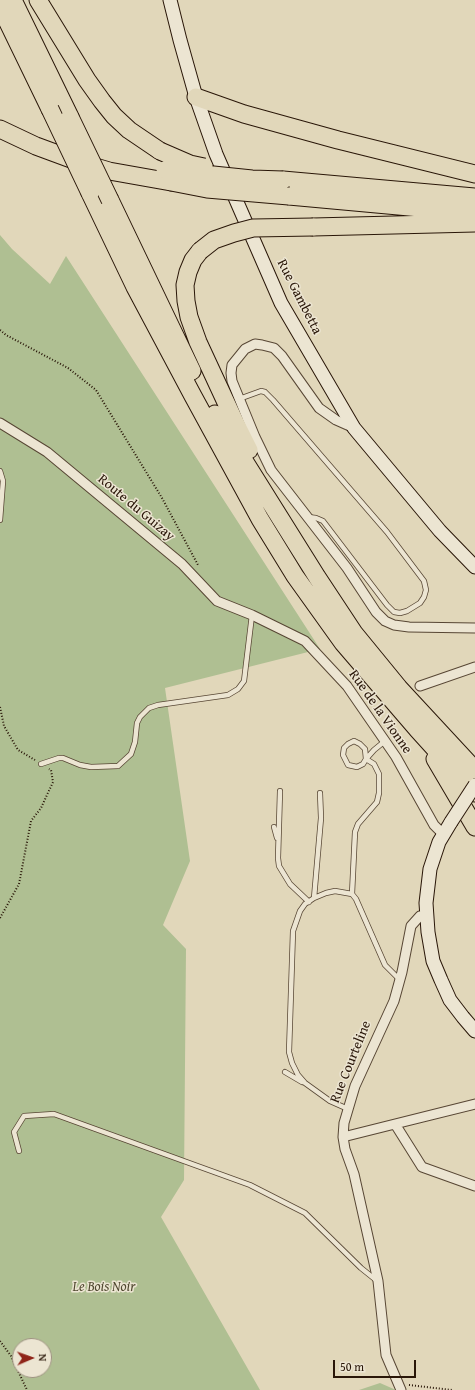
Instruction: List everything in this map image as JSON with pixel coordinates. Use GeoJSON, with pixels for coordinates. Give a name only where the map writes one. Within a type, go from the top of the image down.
{"type":"FeatureCollection","features":[{"type":"Feature","properties":{"kind":"highway"},"geometry":{"type":"LineString","coordinates":[[13,0],[193,374],[217,418],[317,578],[354,633],[399,688],[475,770]]}},
{"type":"Feature","properties":{"kind":"highway"},"geometry":{"type":"LineString","coordinates":[[38,0],[87,80],[114,116],[129,130],[160,151],[190,164],[208,168],[259,174],[278,179]]}},
{"type":"Feature","properties":{"kind":"highway"},"geometry":{"type":"LineString","coordinates":[[0,6],[135,287],[260,519],[295,576],[344,643],[475,793]]}},
{"type":"Feature","properties":{"kind":"highway"},"geometry":{"type":"LineString","coordinates":[[0,26],[32,71]]}},
{"type":"Feature","properties":{"kind":"highway"},"geometry":{"type":"LineString","coordinates":[[196,97],[244,114],[475,174]]}},
{"type":"Feature","properties":{"kind":"highway"},"geometry":{"type":"LineString","coordinates":[[1,125],[36,146],[82,163],[109,170],[168,176],[278,179],[475,197]]}},
{"type":"Feature","properties":{"kind":"highway"},"geometry":{"type":"LineString","coordinates":[[168,176],[208,189],[475,213]]}},
{"type":"Feature","properties":{"kind":"highway"},"geometry":{"type":"LineString","coordinates":[[317,578],[236,424],[198,342],[189,317],[185,285],[193,260],[200,251],[214,240],[253,228],[475,223]]}},
{"type":"Feature","properties":{"kind":"highway"},"geometry":{"type":"LineString","coordinates":[[418,729],[475,827]]}},
{"type":"Feature","properties":{"kind":"main road","name":"Rue Gambetta"},"geometry":{"type":"LineString","coordinates":[[170,0],[196,97],[216,154],[281,304],[354,428],[440,531],[475,567]]}},
{"type":"Feature","properties":{"kind":"main road"},"geometry":{"type":"LineString","coordinates":[[475,785],[443,834],[430,869],[426,915],[434,961],[441,980],[450,1000],[475,1031]]}},
{"type":"Feature","properties":{"kind":"street"},"geometry":{"type":"LineString","coordinates":[[354,428],[336,420],[319,408],[282,356],[274,348],[262,344],[255,344],[245,349],[232,365],[232,381],[255,437],[271,470],[347,568],[376,612],[385,621],[394,625],[410,627],[475,628]]}},
{"type":"Feature","properties":{"kind":"street","name":"Route du Guizay"},"geometry":{"type":"LineString","coordinates":[[0,423],[47,452],[182,564],[217,601],[252,615]]}},
{"type":"Feature","properties":{"kind":"street","name":"Rue de la Vionne"},"geometry":{"type":"LineString","coordinates":[[252,615],[305,641],[347,686],[396,757],[434,824],[443,834]]}},
{"type":"Feature","properties":{"kind":"street"},"geometry":{"type":"LineString","coordinates":[[420,686],[475,667]]}},
{"type":"Feature","properties":{"kind":"street","name":"Rue Courteline"},"geometry":{"type":"LineString","coordinates":[[401,1390],[386,1355],[378,1282],[354,1174],[345,1149],[343,1137],[344,1123],[355,1086],[394,1001],[400,980],[411,926],[420,916],[426,915]]}},
{"type":"Feature","properties":{"kind":"street"},"geometry":{"type":"LineString","coordinates":[[343,1137],[475,1104]]}},
{"type":"Feature","properties":{"kind":"street"},"geometry":{"type":"LineString","coordinates":[[395,1124],[422,1167],[475,1186]]}},
{"type":"Feature","properties":{"kind":"lane"},"geometry":{"type":"LineString","coordinates":[[239,399],[261,391],[265,392],[273,400],[387,532],[424,581],[426,590],[420,603],[406,612],[394,612],[387,605],[323,521],[316,518],[308,518]]}},
{"type":"Feature","properties":{"kind":"lane"},"geometry":{"type":"LineString","coordinates":[[0,471],[3,481],[0,520]]}},
{"type":"Feature","properties":{"kind":"lane"},"geometry":{"type":"LineString","coordinates":[[41,764],[63,758],[80,765],[91,767],[118,766],[131,754],[135,742],[137,723],[140,717],[149,708],[158,705],[228,695],[238,690],[244,681],[252,615]]}},
{"type":"Feature","properties":{"kind":"lane"},"geometry":{"type":"LineString","coordinates":[[366,759],[365,749],[354,741],[344,748],[343,755],[348,765],[357,767],[363,764],[366,759],[385,741]]}},
{"type":"Feature","properties":{"kind":"lane"},"geometry":{"type":"LineString","coordinates":[[352,894],[355,832],[358,824],[377,802],[379,793],[379,774],[374,764],[366,759]]}},
{"type":"Feature","properties":{"kind":"lane"},"geometry":{"type":"LineString","coordinates":[[280,791],[278,841],[279,866],[290,884],[308,902]]}},
{"type":"Feature","properties":{"kind":"lane"},"geometry":{"type":"LineString","coordinates":[[314,898],[321,818],[320,793]]}},
{"type":"Feature","properties":{"kind":"lane"},"geometry":{"type":"LineString","coordinates":[[274,827],[278,841]]}},
{"type":"Feature","properties":{"kind":"lane"},"geometry":{"type":"LineString","coordinates":[[305,1084],[298,1075],[292,1063],[289,1052],[292,931],[300,911],[308,902],[326,893],[335,891],[352,894],[356,899],[385,965],[400,980]]}},
{"type":"Feature","properties":{"kind":"lane"},"geometry":{"type":"LineString","coordinates":[[285,1072],[330,1101],[348,1110]]}},
{"type":"Feature","properties":{"kind":"lane"},"geometry":{"type":"LineString","coordinates":[[19,1151],[14,1132],[24,1116],[54,1114],[250,1185],[305,1213],[361,1268],[378,1282]]}},
{"type":"Feature","properties":{"kind":"path"},"geometry":{"type":"LineString","coordinates":[[0,330],[6,335],[68,368],[96,390],[162,498],[199,567]]}},
{"type":"Feature","properties":{"kind":"path"},"geometry":{"type":"LineString","coordinates":[[0,708],[4,726],[18,750],[51,770],[53,782],[41,808],[31,821],[19,884],[0,918]]}},
{"type":"Feature","properties":{"kind":"path"},"geometry":{"type":"LineString","coordinates":[[0,1341],[11,1356],[27,1390]]}},
{"type":"Feature","properties":{"kind":"path"},"geometry":{"type":"LineString","coordinates":[[414,1385],[452,1390]]}},
{"type":"Feature","properties":{"kind":"green space","name":"Le Bois Noir"},"geometry":{"type":"Polygon","coordinates":[[[0,235],[12,249],[50,284],[66,256],[320,649],[165,688],[190,861],[163,925],[186,949],[184,1180],[161,1217],[260,1390],[0,1390],[0,235]]]}},
{"type":"Feature","properties":{"kind":"green space"},"geometry":{"type":"Polygon","coordinates":[[[380,1383],[396,1390],[359,1390],[380,1383]]]}}]}
